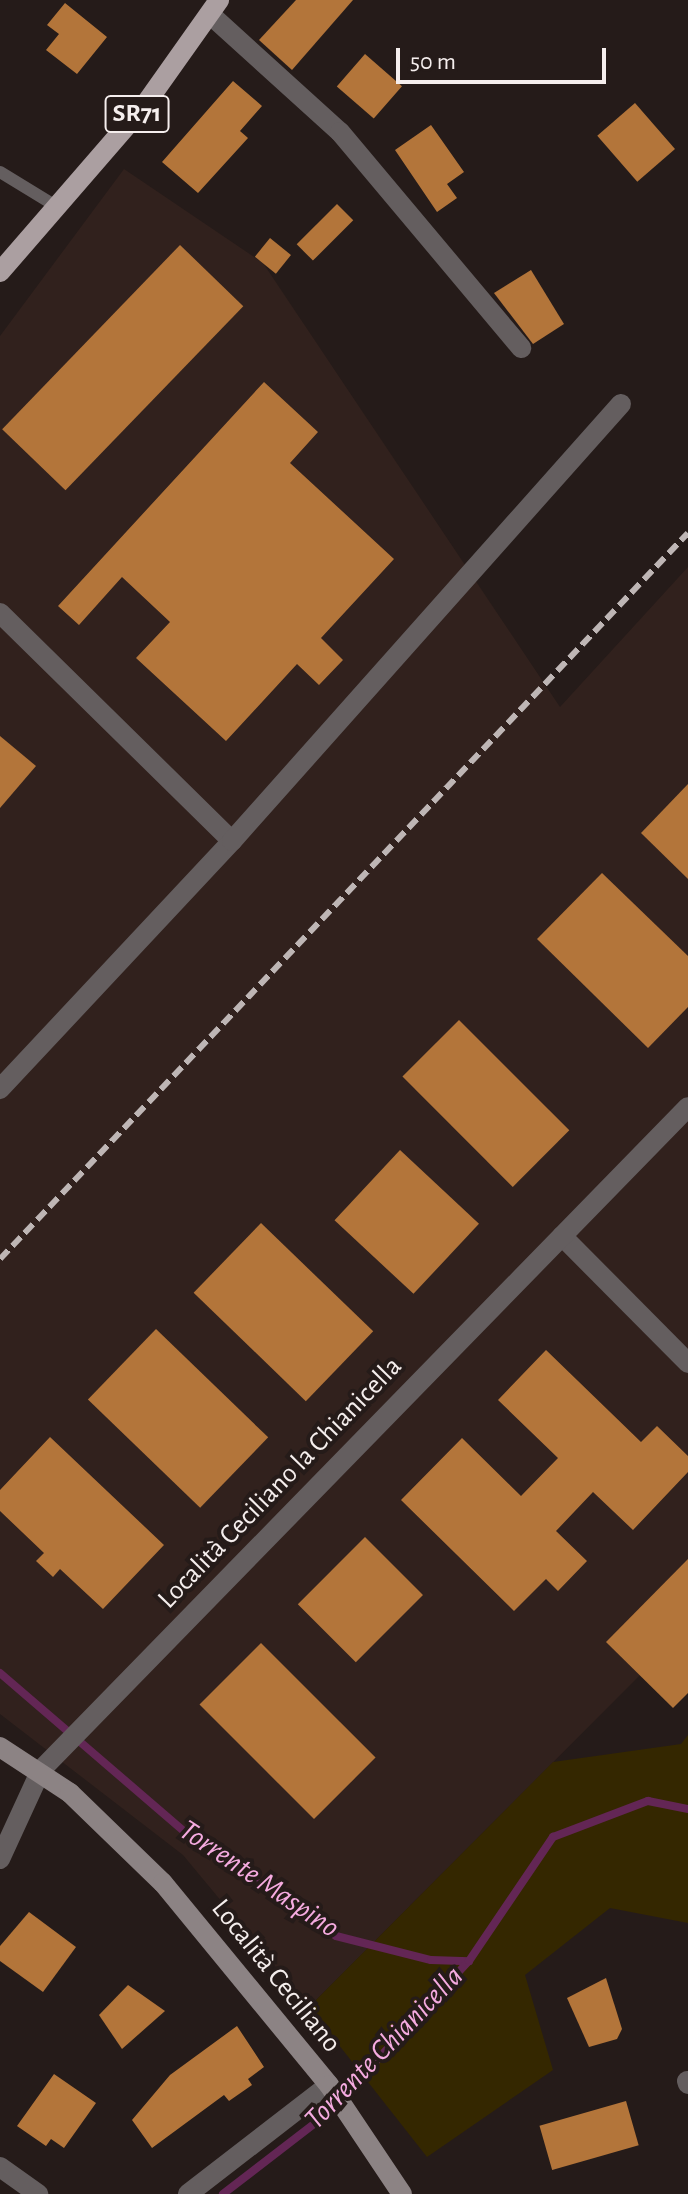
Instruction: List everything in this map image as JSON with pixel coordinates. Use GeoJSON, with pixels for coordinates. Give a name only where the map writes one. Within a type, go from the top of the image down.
{"type":"FeatureCollection","features":[{"type":"Feature","properties":{"kind":"main road","name":"SR71"},"geometry":{"type":"LineString","coordinates":[[0,272],[216,8]]}},
{"type":"Feature","properties":{"kind":"street"},"geometry":{"type":"LineString","coordinates":[[216,8],[340,132],[521,348]]}},
{"type":"Feature","properties":{"kind":"street"},"geometry":{"type":"LineString","coordinates":[[0,1089],[232,841],[621,404]]}},
{"type":"Feature","properties":{"kind":"street"},"geometry":{"type":"LineString","coordinates":[[0,613],[232,841]]}},
{"type":"Feature","properties":{"kind":"street","name":"Località Ceciliano la Chianicella"},"geometry":{"type":"LineString","coordinates":[[41,1770],[562,1236],[684,1120]]}},
{"type":"Feature","properties":{"kind":"street"},"geometry":{"type":"LineString","coordinates":[[562,1236],[688,1363]]}},
{"type":"Feature","properties":{"kind":"street","name":"Località Ceciliano"},"geometry":{"type":"LineString","coordinates":[[0,1747],[41,1770],[155,1874],[329,2085],[402,2194]]}},
{"type":"Feature","properties":{"kind":"street"},"geometry":{"type":"LineString","coordinates":[[0,1859],[41,1770]]}},
{"type":"Feature","properties":{"kind":"street","name":"Località Ceciliano"},"geometry":{"type":"LineString","coordinates":[[188,2194],[329,2085]]}},
{"type":"Feature","properties":{"kind":"street"},"geometry":{"type":"LineString","coordinates":[[0,2167],[38,2194]]}},
{"type":"Feature","properties":{"kind":"lane"},"geometry":{"type":"LineString","coordinates":[[0,172],[56,206]]}},
{"type":"Feature","properties":{"kind":"shaded area"},"geometry":{"type":"Polygon","coordinates":[[[124,169],[263,263],[560,707],[688,567],[688,1627],[309,2007],[183,1855],[0,1714],[0,336],[124,169]]]}},
{"type":"Feature","properties":{"kind":"shaded area"},"geometry":{"type":"Polygon","coordinates":[[[688,1735],[688,1923],[610,1908],[525,1975],[553,2070],[427,2157],[309,2007],[553,1762],[681,1744],[688,1735]]]}},
{"type":"Feature","properties":{"kind":"building"},"geometry":{"type":"Polygon","coordinates":[[[296,0],[353,0],[292,70],[259,40],[296,0]]]}},
{"type":"Feature","properties":{"kind":"building"},"geometry":{"type":"Polygon","coordinates":[[[65,3],[107,37],[77,74],[46,50],[59,34],[47,25],[65,3]]]}},
{"type":"Feature","properties":{"kind":"building"},"geometry":{"type":"Polygon","coordinates":[[[365,54],[402,86],[374,119],[337,86],[365,54]]]}},
{"type":"Feature","properties":{"kind":"building"},"geometry":{"type":"Polygon","coordinates":[[[233,81],[262,106],[240,131],[248,138],[198,193],[162,162],[233,81]]]}},
{"type":"Feature","properties":{"kind":"building"},"geometry":{"type":"Polygon","coordinates":[[[635,103],[675,149],[637,182],[597,136],[635,103]]]}},
{"type":"Feature","properties":{"kind":"building"},"geometry":{"type":"Polygon","coordinates":[[[431,125],[464,172],[447,184],[457,198],[437,212],[395,150],[431,125]]]}},
{"type":"Feature","properties":{"kind":"building"},"geometry":{"type":"Polygon","coordinates":[[[337,204],[353,220],[313,261],[297,244],[337,204]]]}},
{"type":"Feature","properties":{"kind":"building"},"geometry":{"type":"Polygon","coordinates":[[[270,238],[291,255],[276,274],[255,257],[270,238]]]}},
{"type":"Feature","properties":{"kind":"building"},"geometry":{"type":"Polygon","coordinates":[[[180,245],[243,306],[65,490],[2,429],[180,245]]]}},
{"type":"Feature","properties":{"kind":"building"},"geometry":{"type":"Polygon","coordinates":[[[531,270],[564,324],[533,344],[494,293],[531,270]]]}},
{"type":"Feature","properties":{"kind":"building"},"geometry":{"type":"Polygon","coordinates":[[[264,382],[318,432],[290,463],[394,559],[321,638],[343,660],[319,685],[297,664],[226,741],[136,658],[170,622],[122,577],[79,625],[58,606],[264,382]]]}},
{"type":"Feature","properties":{"kind":"building"},"geometry":{"type":"Polygon","coordinates":[[[0,736],[36,766],[0,808],[0,736]]]}},
{"type":"Feature","properties":{"kind":"building"},"geometry":{"type":"Polygon","coordinates":[[[688,784],[688,879],[641,833],[688,784]]]}},
{"type":"Feature","properties":{"kind":"building"},"geometry":{"type":"Polygon","coordinates":[[[602,873],[688,956],[688,1007],[648,1048],[537,939],[602,873]]]}},
{"type":"Feature","properties":{"kind":"building"},"geometry":{"type":"Polygon","coordinates":[[[459,1020],[569,1130],[513,1187],[402,1077],[459,1020]]]}},
{"type":"Feature","properties":{"kind":"building"},"geometry":{"type":"Polygon","coordinates":[[[400,1150],[479,1224],[414,1294],[335,1220],[400,1150]]]}},
{"type":"Feature","properties":{"kind":"building"},"geometry":{"type":"Polygon","coordinates":[[[261,1223],[373,1331],[306,1401],[194,1293],[261,1223]]]}},
{"type":"Feature","properties":{"kind":"building"},"geometry":{"type":"Polygon","coordinates":[[[156,1329],[268,1437],[200,1508],[88,1399],[156,1329]]]}},
{"type":"Feature","properties":{"kind":"building"},"geometry":{"type":"Polygon","coordinates":[[[546,1350],[641,1442],[657,1426],[688,1456],[688,1472],[633,1530],[593,1492],[556,1531],[587,1561],[558,1591],[546,1579],[514,1611],[401,1500],[462,1438],[521,1496],[558,1458],[498,1400],[546,1350]]]}},
{"type":"Feature","properties":{"kind":"building"},"geometry":{"type":"Polygon","coordinates":[[[50,1437],[164,1545],[103,1609],[60,1569],[53,1577],[36,1561],[44,1553],[0,1511],[0,1490],[50,1437]]]}},
{"type":"Feature","properties":{"kind":"building"},"geometry":{"type":"Polygon","coordinates":[[[365,1537],[423,1595],[356,1662],[298,1604],[365,1537]]]}},
{"type":"Feature","properties":{"kind":"building"},"geometry":{"type":"Polygon","coordinates":[[[688,1559],[688,1693],[673,1708],[606,1642],[688,1559]]]}},
{"type":"Feature","properties":{"kind":"building"},"geometry":{"type":"Polygon","coordinates":[[[261,1643],[376,1758],[314,1819],[199,1705],[261,1643]]]}},
{"type":"Feature","properties":{"kind":"building"},"geometry":{"type":"Polygon","coordinates":[[[29,1912],[76,1947],[43,1992],[0,1961],[0,1946],[29,1912]]]}},
{"type":"Feature","properties":{"kind":"building"},"geometry":{"type":"Polygon","coordinates":[[[606,1978],[622,2029],[617,2039],[589,2047],[567,1998],[606,1978]]]}},
{"type":"Feature","properties":{"kind":"building"},"geometry":{"type":"Polygon","coordinates":[[[128,1985],[165,2011],[122,2049],[99,2015],[128,1985]]]}},
{"type":"Feature","properties":{"kind":"building"},"geometry":{"type":"Polygon","coordinates":[[[237,2026],[264,2067],[248,2079],[252,2085],[229,2101],[224,2095],[152,2148],[132,2120],[170,2075],[237,2026]]]}},
{"type":"Feature","properties":{"kind":"building"},"geometry":{"type":"Polygon","coordinates":[[[54,2074],[96,2103],[64,2148],[51,2139],[46,2146],[17,2126],[54,2074]]]}},
{"type":"Feature","properties":{"kind":"building"},"geometry":{"type":"Polygon","coordinates":[[[626,2101],[639,2145],[552,2170],[539,2126],[626,2101]]]}},
{"type":"Feature","properties":{"kind":"waterway","name":"Torrente Maspino"},"geometry":{"type":"LineString","coordinates":[[0,1673],[192,1838],[336,1936],[431,1960],[469,1961]]}},
{"type":"Feature","properties":{"kind":"waterway","name":"Torrente Chianicella"},"geometry":{"type":"LineString","coordinates":[[223,2194],[328,2113],[469,1961],[553,1837],[648,1801],[688,1809]]}},
{"type":"Feature","properties":{"kind":"railway"},"geometry":{"type":"LineString","coordinates":[[0,1259],[688,533]]}}]}
